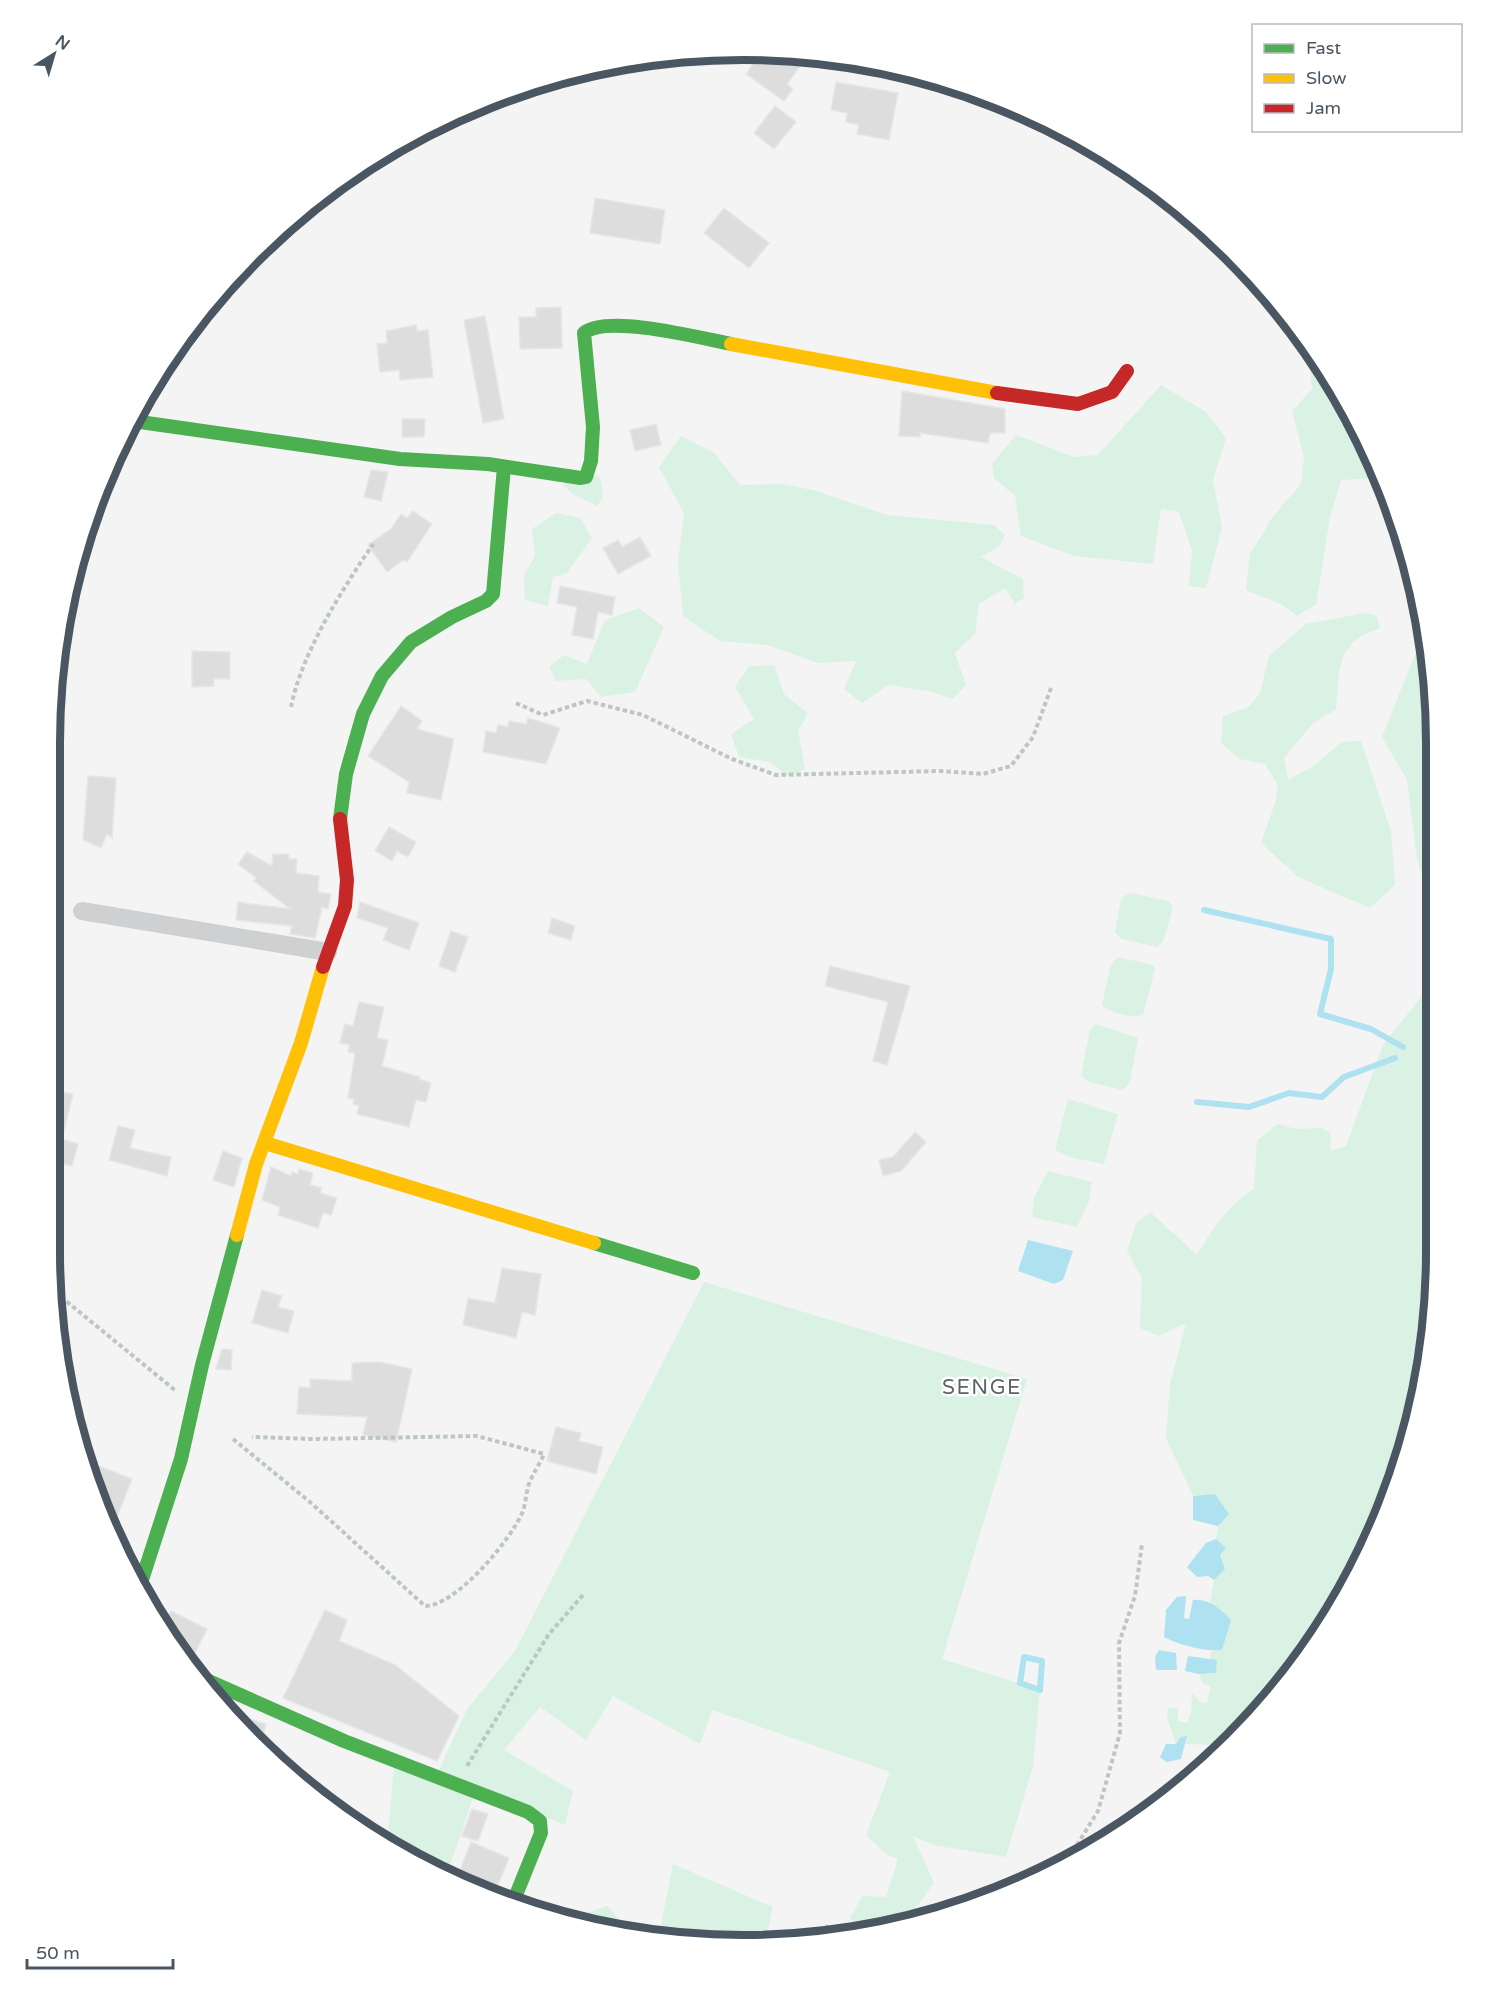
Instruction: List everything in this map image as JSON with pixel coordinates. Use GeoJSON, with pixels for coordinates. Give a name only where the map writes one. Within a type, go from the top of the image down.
{"type":"FeatureCollection","features":[{"type":"Feature","properties":{"kind":"street"},"geometry":{"type":"LineString","coordinates":[[140,422],[400,459],[504,467],[586,477],[593,459],[583,339],[584,333],[590,328],[635,326],[972,389],[1078,404],[1112,392],[1127,371]]}},
{"type":"Feature","properties":{"kind":"street"},"geometry":{"type":"LineString","coordinates":[[143,1577],[182,1459],[193,1405],[256,1164],[265,1143],[270,1120],[301,1043],[328,952],[345,906],[347,879],[340,821],[346,774],[363,714],[382,676],[411,642],[493,594],[496,583],[504,467]]}},
{"type":"Feature","properties":{"kind":"street"},"geometry":{"type":"LineString","coordinates":[[82,911],[328,952]]}},
{"type":"Feature","properties":{"kind":"street"},"geometry":{"type":"LineString","coordinates":[[265,1143],[693,1273]]}},
{"type":"Feature","properties":{"kind":"street"},"geometry":{"type":"LineString","coordinates":[[214,1683],[344,1741],[528,1812],[540,1821],[541,1833],[516,1896]]}},
{"type":"Feature","properties":{"kind":"path"},"geometry":{"type":"LineString","coordinates":[[291,707],[295,684],[330,614],[373,544]]}},
{"type":"Feature","properties":{"kind":"path"},"geometry":{"type":"LineString","coordinates":[[516,703],[543,715],[587,701],[643,715],[732,759],[776,775],[940,771],[983,774],[1011,766],[1033,737],[1051,688]]}},
{"type":"Feature","properties":{"kind":"path"},"geometry":{"type":"LineString","coordinates":[[61,1297],[193,1405]]}},
{"type":"Feature","properties":{"kind":"path"},"geometry":{"type":"LineString","coordinates":[[232,1438],[310,1503],[425,1606],[436,1606],[461,1590],[502,1543],[522,1512],[529,1483],[544,1454],[477,1436],[326,1439],[252,1437]]}},
{"type":"Feature","properties":{"kind":"path"},"geometry":{"type":"LineString","coordinates":[[1075,1848],[1098,1811],[1120,1733],[1119,1643],[1135,1596],[1142,1544]]}},
{"type":"Feature","properties":{"kind":"path"},"geometry":{"type":"LineString","coordinates":[[448,1781],[466,1768],[549,1634],[583,1595]]}},
{"type":"Feature","properties":{"kind":"path"},"geometry":{"type":"LineString","coordinates":[[825,1926],[832,1929]]}},
{"type":"Feature","properties":{"kind":"green space"},"geometry":{"type":"Polygon","coordinates":[[[1309,361],[1356,441],[1372,478],[1341,480],[1330,517],[1316,604],[1297,616],[1283,605],[1246,590],[1250,554],[1274,515],[1301,484],[1304,457],[1292,411],[1312,389],[1309,361]]]}},
{"type":"Feature","properties":{"kind":"green space"},"geometry":{"type":"Polygon","coordinates":[[[1161,385],[1206,412],[1226,438],[1213,480],[1222,528],[1206,588],[1189,586],[1192,551],[1179,512],[1161,509],[1153,564],[1074,556],[1021,536],[1015,496],[994,478],[992,464],[1016,435],[1074,457],[1098,455],[1161,385]]]}},
{"type":"Feature","properties":{"kind":"green space"},"geometry":{"type":"Polygon","coordinates":[[[681,436],[714,453],[740,485],[781,484],[813,490],[887,515],[994,525],[1005,535],[999,547],[981,557],[1023,579],[1024,598],[1015,604],[1005,588],[979,604],[975,634],[955,653],[966,685],[953,699],[928,691],[889,685],[862,703],[844,689],[856,661],[818,663],[767,645],[720,641],[683,616],[678,562],[684,513],[659,467],[681,436]]]}},
{"type":"Feature","properties":{"kind":"green space"},"geometry":{"type":"Polygon","coordinates":[[[569,471],[600,477],[603,497],[597,506],[573,494],[563,485],[569,471]]]}},
{"type":"Feature","properties":{"kind":"green space"},"geometry":{"type":"Polygon","coordinates":[[[556,513],[580,518],[592,538],[567,573],[553,577],[548,606],[525,600],[524,575],[535,556],[532,529],[556,513]]]}},
{"type":"Feature","properties":{"kind":"green space"},"geometry":{"type":"Polygon","coordinates":[[[639,608],[664,627],[635,692],[601,697],[586,679],[556,681],[549,667],[564,655],[587,664],[605,620],[639,608]]]}},
{"type":"Feature","properties":{"kind":"green space"},"geometry":{"type":"Polygon","coordinates":[[[1366,613],[1377,616],[1380,628],[1365,634],[1347,650],[1340,669],[1336,710],[1314,722],[1284,758],[1288,780],[1312,767],[1342,742],[1361,741],[1391,832],[1395,885],[1370,908],[1298,877],[1261,843],[1276,800],[1278,785],[1265,764],[1240,759],[1221,743],[1223,716],[1249,707],[1260,693],[1269,656],[1306,624],[1366,613]]]}},
{"type":"Feature","properties":{"kind":"green space"},"geometry":{"type":"Polygon","coordinates":[[[1418,647],[1425,698],[1426,887],[1417,859],[1407,780],[1382,737],[1418,647]]]}},
{"type":"Feature","properties":{"kind":"green space"},"geometry":{"type":"Polygon","coordinates":[[[774,665],[784,694],[808,713],[798,731],[805,769],[788,776],[770,762],[739,757],[731,734],[754,719],[735,687],[749,666],[774,665]]]}},
{"type":"Feature","properties":{"kind":"green space"},"geometry":{"type":"Polygon","coordinates":[[[1130,893],[1169,901],[1173,908],[1163,941],[1157,947],[1122,939],[1115,933],[1121,898],[1130,893]]]}},
{"type":"Feature","properties":{"kind":"green space"},"geometry":{"type":"Polygon","coordinates":[[[1118,957],[1153,965],[1155,969],[1143,1015],[1121,1014],[1102,1005],[1110,967],[1118,957]]]}},
{"type":"Feature","properties":{"kind":"green space"},"geometry":{"type":"Polygon","coordinates":[[[1426,991],[1425,1297],[1413,1385],[1403,1429],[1390,1472],[1356,1554],[1311,1631],[1285,1668],[1257,1702],[1215,1745],[1186,1744],[1187,1737],[1176,1744],[1167,1718],[1168,1708],[1178,1708],[1178,1721],[1187,1723],[1191,1713],[1192,1693],[1200,1702],[1207,1703],[1211,1686],[1203,1684],[1199,1674],[1216,1673],[1217,1661],[1210,1659],[1211,1651],[1222,1650],[1231,1620],[1210,1603],[1214,1580],[1225,1569],[1220,1555],[1225,1547],[1216,1539],[1218,1526],[1229,1514],[1215,1494],[1193,1496],[1166,1438],[1170,1384],[1186,1323],[1159,1336],[1140,1328],[1142,1278],[1127,1251],[1136,1224],[1150,1212],[1197,1255],[1228,1210],[1254,1189],[1257,1140],[1278,1124],[1296,1129],[1323,1128],[1331,1134],[1330,1151],[1346,1146],[1383,1045],[1426,991]]]}},
{"type":"Feature","properties":{"kind":"green space"},"geometry":{"type":"Polygon","coordinates":[[[1096,1024],[1138,1038],[1130,1082],[1123,1090],[1089,1082],[1081,1076],[1090,1030],[1096,1024]]]}},
{"type":"Feature","properties":{"kind":"green space"},"geometry":{"type":"Polygon","coordinates":[[[1068,1099],[1118,1114],[1104,1164],[1073,1158],[1055,1150],[1068,1099]]]}},
{"type":"Feature","properties":{"kind":"green space"},"geometry":{"type":"Polygon","coordinates":[[[1048,1171],[1092,1182],[1089,1201],[1077,1227],[1032,1217],[1034,1198],[1048,1171]]]}},
{"type":"Feature","properties":{"kind":"green space"},"geometry":{"type":"Polygon","coordinates":[[[704,1282],[1027,1379],[942,1659],[1040,1690],[1033,1766],[1006,1857],[933,1845],[913,1836],[934,1883],[911,1914],[854,1926],[850,1917],[863,1896],[886,1897],[898,1859],[886,1854],[866,1835],[890,1772],[712,1710],[700,1744],[613,1696],[586,1740],[540,1707],[504,1750],[573,1791],[565,1825],[438,1772],[467,1709],[515,1651],[704,1282]]]}},
{"type":"Feature","properties":{"kind":"green space"},"geometry":{"type":"Polygon","coordinates":[[[394,1767],[473,1798],[449,1868],[388,1835],[394,1767]]]}},
{"type":"Feature","properties":{"kind":"green space"},"geometry":{"type":"Polygon","coordinates":[[[673,1864],[773,1907],[767,1934],[698,1934],[660,1930],[673,1864]]]}},
{"type":"Feature","properties":{"kind":"green space"},"geometry":{"type":"Polygon","coordinates":[[[607,1906],[624,1924],[610,1922],[581,1915],[607,1906]]]}},
{"type":"Feature","properties":{"kind":"water"},"geometry":{"type":"Polygon","coordinates":[[[1028,1240],[1073,1251],[1063,1280],[1054,1284],[1018,1271],[1028,1240]]]}},
{"type":"Feature","properties":{"kind":"water"},"geometry":{"type":"Polygon","coordinates":[[[1215,1494],[1229,1514],[1218,1526],[1193,1520],[1193,1496],[1215,1494]]]}},
{"type":"Feature","properties":{"kind":"water"},"geometry":{"type":"Polygon","coordinates":[[[1216,1539],[1226,1548],[1220,1555],[1225,1569],[1214,1580],[1208,1576],[1197,1577],[1187,1567],[1206,1543],[1216,1539]]]}},
{"type":"Feature","properties":{"kind":"water"},"geometry":{"type":"Polygon","coordinates":[[[1186,1596],[1184,1618],[1189,1619],[1193,1600],[1199,1600],[1214,1605],[1231,1620],[1222,1650],[1193,1647],[1164,1637],[1166,1610],[1177,1597],[1186,1596]]]}},
{"type":"Feature","properties":{"kind":"water"},"geometry":{"type":"Polygon","coordinates":[[[1159,1650],[1176,1653],[1177,1670],[1156,1670],[1155,1657],[1159,1650]]]}},
{"type":"Feature","properties":{"kind":"water"},"geometry":{"type":"Polygon","coordinates":[[[1188,1656],[1217,1660],[1216,1673],[1199,1674],[1185,1671],[1188,1656]]]}},
{"type":"Feature","properties":{"kind":"water"},"geometry":{"type":"Polygon","coordinates":[[[1187,1736],[1181,1759],[1166,1762],[1160,1757],[1166,1744],[1176,1744],[1181,1737],[1187,1736]]]}},
{"type":"Feature","properties":{"kind":"building"},"geometry":{"type":"Polygon","coordinates":[[[756,60],[802,63],[787,84],[793,89],[784,101],[746,74],[756,60]]]}},
{"type":"Feature","properties":{"kind":"building"},"geometry":{"type":"Polygon","coordinates":[[[836,82],[898,93],[889,140],[857,134],[859,125],[846,122],[847,113],[831,110],[836,82]]]}},
{"type":"Feature","properties":{"kind":"building"},"geometry":{"type":"Polygon","coordinates":[[[775,106],[796,122],[774,149],[754,133],[775,106]]]}},
{"type":"Feature","properties":{"kind":"building"},"geometry":{"type":"Polygon","coordinates":[[[595,198],[665,210],[660,244],[590,233],[595,198]]]}},
{"type":"Feature","properties":{"kind":"building"},"geometry":{"type":"Polygon","coordinates":[[[724,208],[769,243],[749,268],[704,233],[724,208]]]}},
{"type":"Feature","properties":{"kind":"building"},"geometry":{"type":"Polygon","coordinates":[[[561,307],[562,348],[520,349],[519,317],[536,317],[536,308],[561,307]]]}},
{"type":"Feature","properties":{"kind":"building"},"geometry":{"type":"Polygon","coordinates":[[[485,316],[504,419],[483,423],[464,320],[485,316]]]}},
{"type":"Feature","properties":{"kind":"building"},"geometry":{"type":"Polygon","coordinates":[[[416,325],[417,331],[428,330],[433,377],[400,380],[399,370],[380,372],[377,344],[387,343],[386,331],[416,325]]]}},
{"type":"Feature","properties":{"kind":"building"},"geometry":{"type":"Polygon","coordinates":[[[902,391],[1005,409],[1005,433],[990,433],[988,443],[920,433],[920,437],[899,436],[902,391]]]}},
{"type":"Feature","properties":{"kind":"building"},"geometry":{"type":"Polygon","coordinates":[[[402,419],[425,419],[424,437],[402,437],[402,419]]]}},
{"type":"Feature","properties":{"kind":"building"},"geometry":{"type":"Polygon","coordinates":[[[656,424],[661,445],[635,451],[630,430],[656,424]]]}},
{"type":"Feature","properties":{"kind":"building"},"geometry":{"type":"Polygon","coordinates":[[[371,470],[388,472],[381,501],[364,497],[371,470]]]}},
{"type":"Feature","properties":{"kind":"building"},"geometry":{"type":"Polygon","coordinates":[[[413,511],[432,524],[407,562],[403,560],[387,572],[368,545],[391,529],[401,514],[407,518],[413,511]]]}},
{"type":"Feature","properties":{"kind":"building"},"geometry":{"type":"Polygon","coordinates":[[[640,537],[651,556],[618,574],[603,548],[618,540],[622,547],[640,537]]]}},
{"type":"Feature","properties":{"kind":"building"},"geometry":{"type":"Polygon","coordinates":[[[560,586],[615,597],[612,615],[598,612],[593,639],[572,635],[577,607],[557,603],[560,586]]]}},
{"type":"Feature","properties":{"kind":"building"},"geometry":{"type":"Polygon","coordinates":[[[192,651],[230,652],[230,679],[214,679],[214,686],[192,687],[192,651]]]}},
{"type":"Feature","properties":{"kind":"building"},"geometry":{"type":"Polygon","coordinates":[[[401,706],[422,721],[417,729],[454,739],[441,800],[407,793],[409,782],[368,756],[401,706]]]}},
{"type":"Feature","properties":{"kind":"building"},"geometry":{"type":"Polygon","coordinates":[[[528,718],[560,728],[546,764],[483,752],[486,731],[496,733],[498,725],[508,727],[509,721],[526,724],[528,718]]]}},
{"type":"Feature","properties":{"kind":"building"},"geometry":{"type":"Polygon","coordinates":[[[88,776],[116,778],[112,838],[107,834],[101,848],[83,840],[88,776]]]}},
{"type":"Feature","properties":{"kind":"building"},"geometry":{"type":"Polygon","coordinates":[[[389,827],[416,842],[408,857],[397,851],[392,861],[375,851],[389,827]]]}},
{"type":"Feature","properties":{"kind":"building"},"geometry":{"type":"Polygon","coordinates":[[[247,852],[272,866],[273,854],[289,854],[289,859],[297,859],[296,873],[319,876],[318,892],[331,894],[328,909],[322,907],[315,938],[290,934],[292,926],[236,920],[238,902],[290,909],[254,881],[256,878],[238,864],[247,852]]]}},
{"type":"Feature","properties":{"kind":"building"},"geometry":{"type":"Polygon","coordinates":[[[360,902],[419,923],[409,950],[383,940],[388,928],[357,918],[360,902]]]}},
{"type":"Feature","properties":{"kind":"building"},"geometry":{"type":"Polygon","coordinates":[[[552,918],[575,926],[571,940],[548,933],[552,918]]]}},
{"type":"Feature","properties":{"kind":"building"},"geometry":{"type":"Polygon","coordinates":[[[451,931],[468,937],[455,972],[439,966],[451,931]]]}},
{"type":"Feature","properties":{"kind":"building"},"geometry":{"type":"Polygon","coordinates":[[[830,966],[910,986],[887,1065],[873,1061],[888,1002],[825,986],[830,966]]]}},
{"type":"Feature","properties":{"kind":"building"},"geometry":{"type":"Polygon","coordinates":[[[359,1002],[384,1007],[377,1038],[388,1040],[382,1066],[420,1077],[419,1079],[431,1083],[426,1102],[416,1100],[409,1127],[357,1114],[359,1106],[353,1104],[354,1099],[348,1098],[355,1053],[348,1052],[350,1045],[340,1043],[345,1024],[353,1026],[359,1002]]]}},
{"type":"Feature","properties":{"kind":"building"},"geometry":{"type":"Polygon","coordinates":[[[60,1091],[73,1094],[62,1139],[78,1144],[72,1166],[64,1164],[60,1179],[60,1091]]]}},
{"type":"Feature","properties":{"kind":"building"},"geometry":{"type":"Polygon","coordinates":[[[118,1126],[135,1130],[130,1148],[171,1157],[167,1176],[109,1160],[118,1126]]]}},
{"type":"Feature","properties":{"kind":"building"},"geometry":{"type":"Polygon","coordinates":[[[915,1132],[926,1142],[901,1171],[883,1176],[879,1160],[893,1157],[915,1132]]]}},
{"type":"Feature","properties":{"kind":"building"},"geometry":{"type":"Polygon","coordinates":[[[223,1151],[242,1158],[234,1187],[213,1180],[223,1151]]]}},
{"type":"Feature","properties":{"kind":"building"},"geometry":{"type":"Polygon","coordinates":[[[271,1167],[291,1176],[292,1172],[298,1174],[299,1169],[313,1173],[310,1185],[322,1188],[320,1193],[337,1198],[331,1215],[323,1213],[318,1228],[278,1215],[280,1207],[262,1200],[271,1167]]]}},
{"type":"Feature","properties":{"kind":"building"},"geometry":{"type":"Polygon","coordinates":[[[502,1268],[541,1274],[535,1315],[522,1312],[516,1338],[463,1325],[468,1298],[495,1303],[502,1268]]]}},
{"type":"Feature","properties":{"kind":"building"},"geometry":{"type":"Polygon","coordinates":[[[262,1290],[282,1296],[278,1307],[294,1311],[288,1333],[252,1323],[262,1290]]]}},
{"type":"Feature","properties":{"kind":"building"},"geometry":{"type":"Polygon","coordinates":[[[222,1349],[232,1350],[231,1370],[216,1369],[222,1349]]]}},
{"type":"Feature","properties":{"kind":"building"},"geometry":{"type":"Polygon","coordinates":[[[380,1362],[412,1369],[396,1442],[363,1435],[367,1417],[297,1414],[299,1387],[310,1388],[310,1379],[352,1381],[352,1363],[380,1362]]]}},
{"type":"Feature","properties":{"kind":"building"},"geometry":{"type":"Polygon","coordinates":[[[556,1427],[581,1433],[579,1441],[603,1447],[596,1474],[547,1461],[556,1427]]]}},
{"type":"Feature","properties":{"kind":"building"},"geometry":{"type":"Polygon","coordinates":[[[99,1466],[132,1479],[115,1521],[112,1513],[96,1473],[99,1466]]]}},
{"type":"Feature","properties":{"kind":"building"},"geometry":{"type":"Polygon","coordinates":[[[325,1610],[347,1620],[339,1641],[395,1665],[459,1716],[437,1761],[283,1698],[325,1610]]]}},
{"type":"Feature","properties":{"kind":"building"},"geometry":{"type":"Polygon","coordinates":[[[171,1611],[207,1629],[194,1655],[191,1653],[167,1618],[171,1611]]]}},
{"type":"Feature","properties":{"kind":"building"},"geometry":{"type":"Polygon","coordinates":[[[244,1718],[266,1724],[263,1738],[244,1718]]]}},
{"type":"Feature","properties":{"kind":"building"},"geometry":{"type":"Polygon","coordinates":[[[472,1809],[488,1814],[478,1841],[462,1836],[472,1809]]]}},
{"type":"Feature","properties":{"kind":"building"},"geometry":{"type":"Polygon","coordinates":[[[471,1842],[509,1858],[496,1889],[459,1873],[471,1842]]]}},
{"type":"Feature","properties":{"kind":"waterway"},"geometry":{"type":"LineString","coordinates":[[1204,910],[1331,939],[1331,969],[1320,1014],[1371,1029],[1403,1047]]}},
{"type":"Feature","properties":{"kind":"waterway"},"geometry":{"type":"LineString","coordinates":[[1197,1102],[1249,1107],[1289,1093],[1322,1097],[1344,1077],[1395,1058]]}},
{"type":"Feature","properties":{"kind":"waterway"},"geometry":{"type":"LineString","coordinates":[[1024,1657],[1042,1661],[1040,1690],[1020,1683],[1024,1657]]}},
{"type":"Feature","properties":{"kind":"traffic: fast"},"geometry":{"type":"LineString","coordinates":[[140,422],[400,459],[488,464],[581,478],[586,477],[591,461],[593,427],[584,333],[596,328],[612,326],[633,327],[731,344]]}},
{"type":"Feature","properties":{"kind":"traffic: fast"},"geometry":{"type":"LineString","coordinates":[[340,819],[346,774],[363,714],[382,676],[411,642],[452,617],[486,601],[493,594],[504,467]]}},
{"type":"Feature","properties":{"kind":"traffic: fast"},"geometry":{"type":"LineString","coordinates":[[143,1577],[181,1459],[202,1365],[237,1235]]}},
{"type":"Feature","properties":{"kind":"traffic: fast"},"geometry":{"type":"LineString","coordinates":[[594,1243],[693,1273]]}},
{"type":"Feature","properties":{"kind":"traffic: fast"},"geometry":{"type":"LineString","coordinates":[[214,1683],[344,1741],[528,1812],[540,1821],[541,1833],[516,1896]]}},
{"type":"Feature","properties":{"kind":"traffic: slow"},"geometry":{"type":"LineString","coordinates":[[731,344],[997,393]]}},
{"type":"Feature","properties":{"kind":"traffic: slow"},"geometry":{"type":"LineString","coordinates":[[237,1235],[256,1164],[301,1043],[323,967]]}},
{"type":"Feature","properties":{"kind":"traffic: slow"},"geometry":{"type":"LineString","coordinates":[[265,1143],[594,1243]]}},
{"type":"Feature","properties":{"kind":"traffic: jam"},"geometry":{"type":"LineString","coordinates":[[997,393],[1078,404],[1112,392],[1127,371]]}},
{"type":"Feature","properties":{"kind":"traffic: jam"},"geometry":{"type":"LineString","coordinates":[[323,967],[345,906],[347,880],[340,819]]}},
{"type":"Feature","properties":{"kind":"district","name":"SENGE"},"geometry":{"type":"Point","coordinates":[982,1387]}}]}
